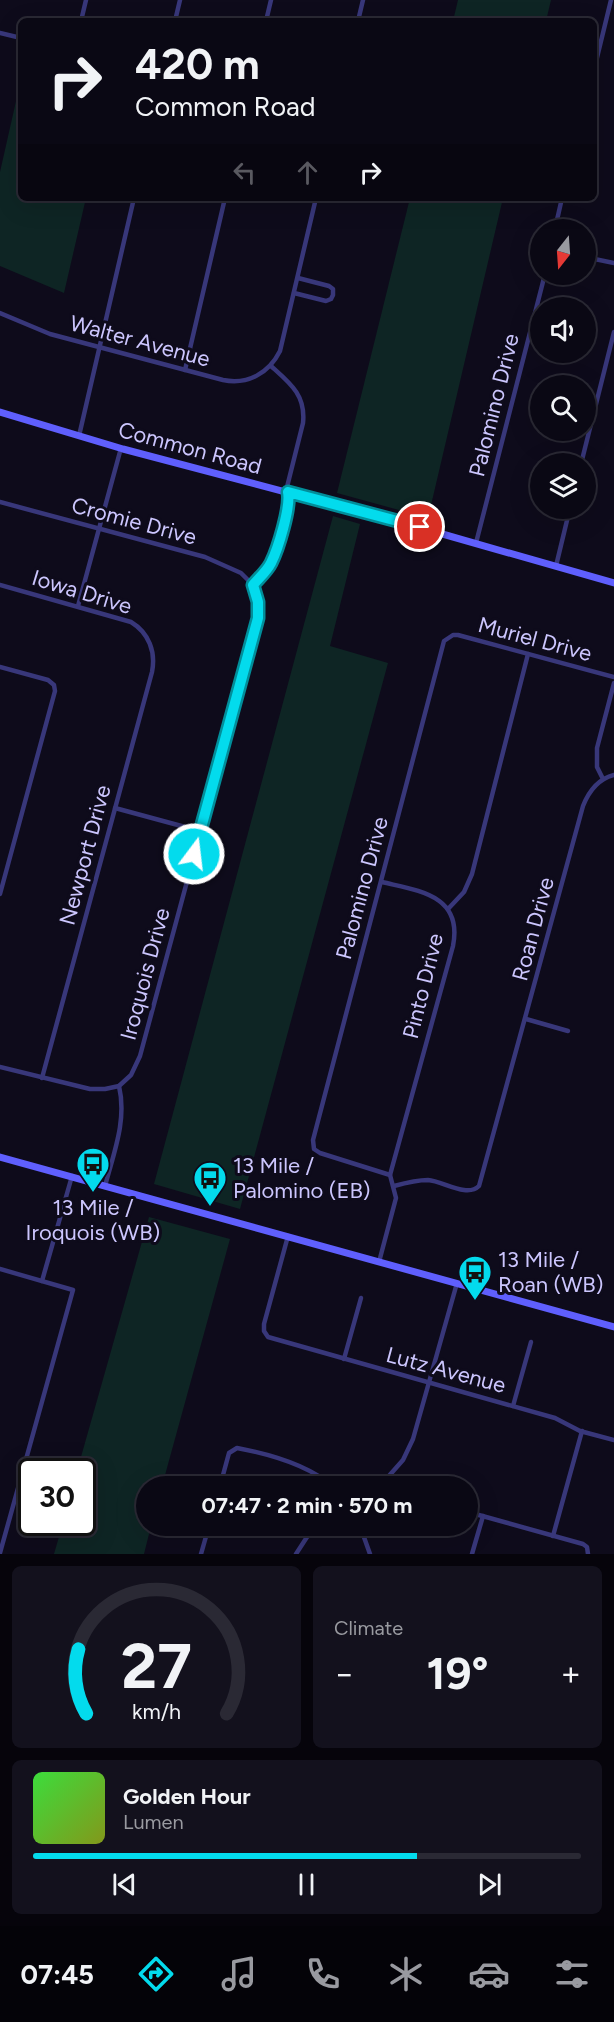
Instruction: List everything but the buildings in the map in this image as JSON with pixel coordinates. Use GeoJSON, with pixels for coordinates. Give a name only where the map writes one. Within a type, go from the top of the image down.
{"type":"FeatureCollection","features":[{"type":"Feature","properties":{"kind":"street"},"geometry":{"type":"LineString","coordinates":[[82,18],[86,0]]}},
{"type":"Feature","properties":{"kind":"street"},"geometry":{"type":"LineString","coordinates":[[176,18],[180,0]]}},
{"type":"Feature","properties":{"kind":"street"},"geometry":{"type":"LineString","coordinates":[[267,18],[271,0]]}},
{"type":"Feature","properties":{"kind":"street"},"geometry":{"type":"LineString","coordinates":[[359,18],[363,0]]}},
{"type":"Feature","properties":{"kind":"street"},"geometry":{"type":"LineString","coordinates":[[597,58],[611,0]]}},
{"type":"Feature","properties":{"kind":"street"},"geometry":{"type":"LineString","coordinates":[[0,33],[18,37]]}},
{"type":"Feature","properties":{"kind":"street"},"geometry":{"type":"LineString","coordinates":[[79,436],[133,201]]}},
{"type":"Feature","properties":{"kind":"street"},"geometry":{"type":"LineString","coordinates":[[185,370],[224,201]]}},
{"type":"Feature","properties":{"kind":"street"},"geometry":{"type":"LineString","coordinates":[[253,585],[268,568],[274,556],[288,504],[287,487],[304,412],[298,392],[271,366],[283,342],[315,201]]}},
{"type":"Feature","properties":{"kind":"street"},"geometry":{"type":"LineString","coordinates":[[556,219],[561,201]]}},
{"type":"Feature","properties":{"kind":"street"},"geometry":{"type":"LineString","coordinates":[[596,259],[614,263]]}},
{"type":"Feature","properties":{"kind":"street"},"geometry":{"type":"LineString","coordinates":[[294,293],[326,301],[333,295],[333,289],[329,286],[298,278]]}},
{"type":"Feature","properties":{"kind":"street","name":"Palomino Drive"},"geometry":{"type":"LineString","coordinates":[[476,543],[542,285]]}},
{"type":"Feature","properties":{"kind":"street","name":"Walter Avenue"},"geometry":{"type":"LineString","coordinates":[[0,313],[50,334],[236,382],[254,377],[271,366]]}},
{"type":"Feature","properties":{"kind":"street"},"geometry":{"type":"LineString","coordinates":[[584,453],[614,332]]}},
{"type":"Feature","properties":{"kind":"street","name":"Common Road"},"geometry":{"type":"LineString","coordinates":[[0,412],[121,448],[476,543],[614,583]]}},
{"type":"Feature","properties":{"kind":"street"},"geometry":{"type":"LineString","coordinates":[[78,606],[121,448]]}},
{"type":"Feature","properties":{"kind":"street","name":"Cromie Drive"},"geometry":{"type":"LineString","coordinates":[[0,502],[219,563],[241,573],[253,585]]}},
{"type":"Feature","properties":{"kind":"street"},"geometry":{"type":"LineString","coordinates":[[556,566],[567,519]]}},
{"type":"Feature","properties":{"kind":"street","name":"Iowa Drive"},"geometry":{"type":"LineString","coordinates":[[0,585],[131,622],[148,640]]}},
{"type":"Feature","properties":{"kind":"street","name":"Iroquois Drive"},"geometry":{"type":"LineString","coordinates":[[119,1086],[131,1075],[140,1056],[258,618],[258,602],[253,585]]}},
{"type":"Feature","properties":{"kind":"street","name":"Muriel Drive"},"geometry":{"type":"LineString","coordinates":[[447,637],[458,635],[614,677]]}},
{"type":"Feature","properties":{"kind":"street","name":"Palomino Drive"},"geometry":{"type":"LineString","coordinates":[[390,1175],[324,1155],[314,1149],[314,1134],[382,882],[441,648],[447,637]]}},
{"type":"Feature","properties":{"kind":"street","name":"Newport Drive"},"geometry":{"type":"LineString","coordinates":[[42,1078],[153,668],[153,651],[148,640]]}},
{"type":"Feature","properties":{"kind":"street","name":"Pinto Drive"},"geometry":{"type":"LineString","coordinates":[[390,1175],[453,946],[455,928],[448,909],[464,892],[472,874],[528,654]]}},
{"type":"Feature","properties":{"kind":"street"},"geometry":{"type":"LineString","coordinates":[[0,667],[48,680],[54,685],[55,691],[0,894]]}},
{"type":"Feature","properties":{"kind":"street"},"geometry":{"type":"LineString","coordinates":[[614,683],[597,748],[597,766],[603,779],[614,775]]}},
{"type":"Feature","properties":{"kind":"street","name":"Roan Drive"},"geometry":{"type":"LineString","coordinates":[[394,1186],[425,1180],[466,1190],[475,1189],[482,1180],[583,806],[589,793],[603,779]]}},
{"type":"Feature","properties":{"kind":"street"},"geometry":{"type":"LineString","coordinates":[[115,808],[200,831]]}},
{"type":"Feature","properties":{"kind":"street"},"geometry":{"type":"LineString","coordinates":[[382,882],[424,893],[448,909]]}},
{"type":"Feature","properties":{"kind":"street"},"geometry":{"type":"LineString","coordinates":[[526,1019],[568,1031]]}},
{"type":"Feature","properties":{"kind":"street"},"geometry":{"type":"LineString","coordinates":[[0,1067],[93,1089],[119,1086],[123,1119],[105,1186]]}},
{"type":"Feature","properties":{"kind":"street"},"geometry":{"type":"LineString","coordinates":[[0,1156],[614,1327]]}},
{"type":"Feature","properties":{"kind":"street"},"geometry":{"type":"LineString","coordinates":[[380,1262],[394,1209],[394,1186],[390,1175]]}},
{"type":"Feature","properties":{"kind":"street"},"geometry":{"type":"LineString","coordinates":[[42,1281],[72,1176]]}},
{"type":"Feature","properties":{"kind":"street","name":"Lutz Avenue"},"geometry":{"type":"LineString","coordinates":[[288,1236],[264,1324],[264,1331],[268,1338],[555,1418],[582,1431],[614,1440]]}},
{"type":"Feature","properties":{"kind":"street"},"geometry":{"type":"LineString","coordinates":[[0,1269],[73,1290],[0,1550]]}},
{"type":"Feature","properties":{"kind":"street"},"geometry":{"type":"LineString","coordinates":[[391,1476],[403,1460],[413,1439],[456,1283]]}},
{"type":"Feature","properties":{"kind":"street"},"geometry":{"type":"LineString","coordinates":[[345,1359],[361,1298]]}},
{"type":"Feature","properties":{"kind":"street"},"geometry":{"type":"LineString","coordinates":[[513,1406],[531,1342]]}},
{"type":"Feature","properties":{"kind":"street"},"geometry":{"type":"LineString","coordinates":[[553,1536],[582,1431]]}},
{"type":"Feature","properties":{"kind":"street"},"geometry":{"type":"LineString","coordinates":[[223,1476],[230,1453],[235,1448],[289,1462],[317,1476]]}},
{"type":"Feature","properties":{"kind":"street"},"geometry":{"type":"LineString","coordinates":[[478,1515],[587,1546],[588,1554]]}},
{"type":"Feature","properties":{"kind":"street"},"geometry":{"type":"LineString","coordinates":[[472,1554],[483,1516]]}},
{"type":"Feature","properties":{"kind":"street"},"geometry":{"type":"LineString","coordinates":[[201,1554],[206,1536]]}},
{"type":"Feature","properties":{"kind":"street"},"geometry":{"type":"LineString","coordinates":[[296,1554],[308,1536]]}},
{"type":"Feature","properties":{"kind":"street"},"geometry":{"type":"LineString","coordinates":[[364,1536],[370,1554]]}},
{"type":"Feature","properties":{"kind":"green space"},"geometry":{"type":"Polygon","coordinates":[[[458,0],[551,0],[547,18],[454,18],[458,0]]]}},
{"type":"Feature","properties":{"kind":"green space"},"geometry":{"type":"Polygon","coordinates":[[[18,92],[18,201],[85,201],[64,293],[0,266],[0,172],[18,92]]]}},
{"type":"Feature","properties":{"kind":"green space"},"geometry":{"type":"Polygon","coordinates":[[[409,201],[502,201],[428,518],[337,493],[409,201]]]}},
{"type":"Feature","properties":{"kind":"green space"},"geometry":{"type":"Polygon","coordinates":[[[333,516],[360,524],[330,646],[388,663],[240,1209],[154,1184],[333,516]]]}},
{"type":"Feature","properties":{"kind":"green space"},"geometry":{"type":"Polygon","coordinates":[[[149,1217],[230,1239],[165,1476],[136,1476],[136,1536],[148,1536],[144,1554],[54,1554],[59,1536],[96,1536],[96,1458],[81,1458],[149,1217]]]}},
{"type":"Feature","properties":{"kind":"place","name":"13 Mile / Iroquois (WB)"},"geometry":{"type":"Point","coordinates":[93,1193]}},
{"type":"Feature","properties":{"kind":"place","name":"13 Mile / Palomino (EB)"},"geometry":{"type":"Point","coordinates":[210,1207]}},
{"type":"Feature","properties":{"kind":"place","name":"13 Mile / Roan (WB)"},"geometry":{"type":"Point","coordinates":[475,1301]}},
{"type":"Feature","properties":{"kind":"route"},"geometry":{"type":"LineString","coordinates":[[194,854],[258,618],[258,602],[253,585],[268,568],[274,556],[288,504],[288,492],[420,527]]}}]}
